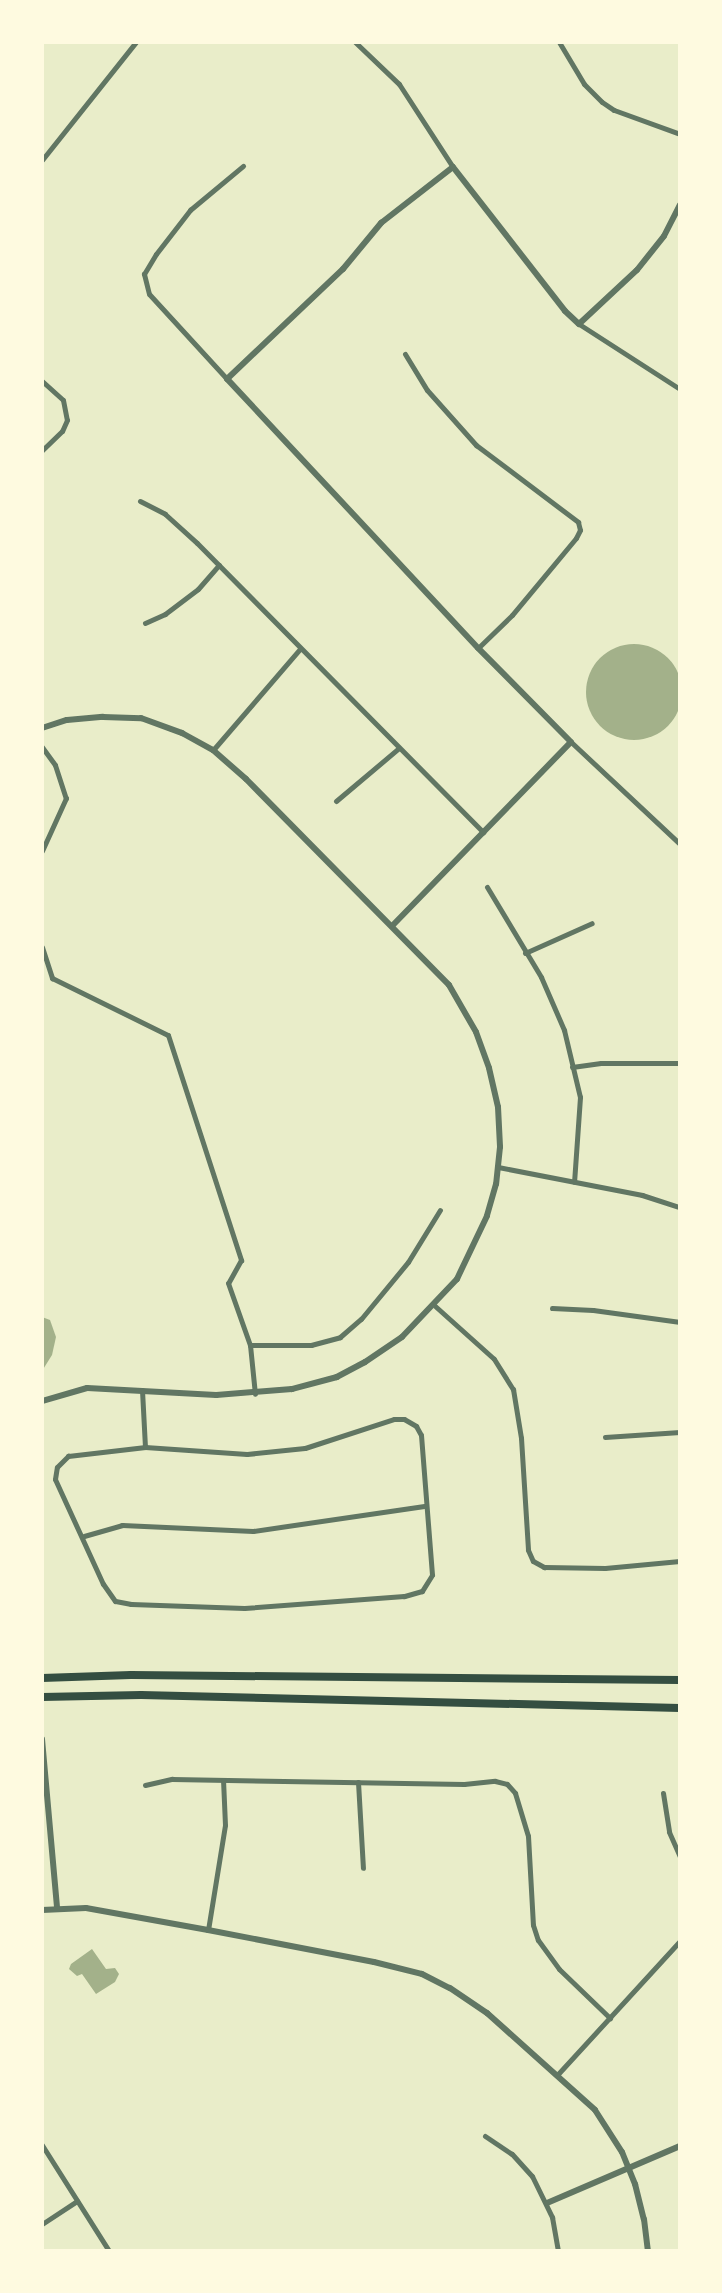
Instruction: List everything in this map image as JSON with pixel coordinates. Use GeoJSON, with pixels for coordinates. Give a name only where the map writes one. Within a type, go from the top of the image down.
{"type":"FeatureCollection","features":[{"type":"Feature","properties":{"kind":"main road"},"geometry":{"type":"LineString","coordinates":[[42,1678],[131,1675],[680,1680]]}},
{"type":"Feature","properties":{"kind":"main road"},"geometry":{"type":"LineString","coordinates":[[42,1697],[141,1695],[680,1708]]}},
{"type":"Feature","properties":{"kind":"street"},"geometry":{"type":"LineString","coordinates":[[42,160],[136,42]]}},
{"type":"Feature","properties":{"kind":"street"},"geometry":{"type":"LineString","coordinates":[[355,42],[399,84],[453,167],[565,311],[579,324],[680,389]]}},
{"type":"Feature","properties":{"kind":"street"},"geometry":{"type":"LineString","coordinates":[[559,42],[584,84],[602,102],[614,110],[680,134]]}},
{"type":"Feature","properties":{"kind":"street"},"geometry":{"type":"LineString","coordinates":[[243,166],[190,210],[156,254],[144,274],[149,293],[478,648],[571,742],[680,845]]}},
{"type":"Feature","properties":{"kind":"street"},"geometry":{"type":"LineString","coordinates":[[227,379],[344,269],[381,223],[453,167]]}},
{"type":"Feature","properties":{"kind":"street"},"geometry":{"type":"LineString","coordinates":[[579,324],[637,271],[664,236],[680,205]]}},
{"type":"Feature","properties":{"kind":"street"},"geometry":{"type":"LineString","coordinates":[[405,354],[426,390],[476,445],[578,522],[580,530],[512,615],[478,648]]}},
{"type":"Feature","properties":{"kind":"street"},"geometry":{"type":"LineString","coordinates":[[42,381],[63,400],[67,420],[62,431],[42,450]]}},
{"type":"Feature","properties":{"kind":"street"},"geometry":{"type":"LineString","coordinates":[[140,501],[165,513],[219,565],[483,832]]}},
{"type":"Feature","properties":{"kind":"street"},"geometry":{"type":"LineString","coordinates":[[145,623],[165,614],[198,589],[219,565]]}},
{"type":"Feature","properties":{"kind":"street"},"geometry":{"type":"LineString","coordinates":[[213,750],[300,649]]}},
{"type":"Feature","properties":{"kind":"street"},"geometry":{"type":"LineString","coordinates":[[42,728],[67,720],[141,718],[182,733],[213,750],[394,925],[443,977],[476,1032],[489,1068],[498,1107],[498,1167],[492,1200],[474,1248],[457,1279],[435,1306],[402,1337],[337,1377],[292,1389],[216,1395],[87,1388],[42,1401]]}},
{"type":"Feature","properties":{"kind":"street"},"geometry":{"type":"LineString","coordinates":[[394,925],[571,742]]}},
{"type":"Feature","properties":{"kind":"street"},"geometry":{"type":"LineString","coordinates":[[42,747],[55,765],[66,798],[42,851]]}},
{"type":"Feature","properties":{"kind":"street"},"geometry":{"type":"LineString","coordinates":[[336,802],[399,748]]}},
{"type":"Feature","properties":{"kind":"street"},"geometry":{"type":"LineString","coordinates":[[487,887],[557,1010],[580,1097],[574,1182]]}},
{"type":"Feature","properties":{"kind":"street"},"geometry":{"type":"LineString","coordinates":[[526,953],[592,923]]}},
{"type":"Feature","properties":{"kind":"street"},"geometry":{"type":"LineString","coordinates":[[42,947],[52,978],[168,1035],[241,1260],[228,1283],[250,1345],[255,1394]]}},
{"type":"Feature","properties":{"kind":"street"},"geometry":{"type":"LineString","coordinates":[[572,1067],[601,1063],[680,1063]]}},
{"type":"Feature","properties":{"kind":"street"},"geometry":{"type":"LineString","coordinates":[[498,1167],[642,1195],[680,1207]]}},
{"type":"Feature","properties":{"kind":"street"},"geometry":{"type":"LineString","coordinates":[[250,1345],[311,1345],[340,1337],[361,1320],[408,1262],[440,1210]]}},
{"type":"Feature","properties":{"kind":"street"},"geometry":{"type":"LineString","coordinates":[[435,1306],[494,1359],[513,1389],[521,1438],[528,1550],[533,1561],[544,1567],[605,1568],[680,1561]]}},
{"type":"Feature","properties":{"kind":"street"},"geometry":{"type":"LineString","coordinates":[[552,1308],[593,1310],[680,1322]]}},
{"type":"Feature","properties":{"kind":"street"},"geometry":{"type":"LineString","coordinates":[[142,1390],[145,1447]]}},
{"type":"Feature","properties":{"kind":"street"},"geometry":{"type":"LineString","coordinates":[[404,1419],[416,1426],[421,1435],[424,1506],[432,1575],[422,1591],[404,1596],[244,1608],[131,1604],[115,1601],[103,1584],[84,1536],[56,1484],[55,1473],[68,1455],[145,1447],[247,1454],[294,1449],[404,1419]]}},
{"type":"Feature","properties":{"kind":"street"},"geometry":{"type":"LineString","coordinates":[[605,1437],[680,1432]]}},
{"type":"Feature","properties":{"kind":"street"},"geometry":{"type":"LineString","coordinates":[[84,1536],[122,1525],[253,1531],[424,1506]]}},
{"type":"Feature","properties":{"kind":"street"},"geometry":{"type":"LineString","coordinates":[[42,1740],[57,1908]]}},
{"type":"Feature","properties":{"kind":"street"},"geometry":{"type":"LineString","coordinates":[[145,1785],[172,1779],[464,1784],[495,1781],[508,1784],[520,1804],[528,1836],[533,1925],[538,1940],[559,1969],[610,2018]]}},
{"type":"Feature","properties":{"kind":"street"},"geometry":{"type":"LineString","coordinates":[[208,1930],[225,1825],[223,1780]]}},
{"type":"Feature","properties":{"kind":"street"},"geometry":{"type":"LineString","coordinates":[[358,1782],[363,1868]]}},
{"type":"Feature","properties":{"kind":"street"},"geometry":{"type":"LineString","coordinates":[[663,1793],[668,1832],[680,1857]]}},
{"type":"Feature","properties":{"kind":"street"},"geometry":{"type":"LineString","coordinates":[[42,1910],[86,1908],[208,1930],[422,1974],[450,1987],[487,2013],[558,2074],[600,2117],[629,2168],[640,2202],[648,2251]]}},
{"type":"Feature","properties":{"kind":"street"},"geometry":{"type":"LineString","coordinates":[[558,2074],[680,1941]]}},
{"type":"Feature","properties":{"kind":"street"},"geometry":{"type":"LineString","coordinates":[[485,2136],[523,2164],[547,2203],[558,2251]]}},
{"type":"Feature","properties":{"kind":"street"},"geometry":{"type":"LineString","coordinates":[[42,2145],[109,2251]]}},
{"type":"Feature","properties":{"kind":"street"},"geometry":{"type":"LineString","coordinates":[[547,2203],[680,2146]]}},
{"type":"Feature","properties":{"kind":"street"},"geometry":{"type":"LineString","coordinates":[[42,2224],[77,2201]]}},
{"type":"Feature","properties":{"kind":"shaded area"},"geometry":{"type":"Polygon","coordinates":[[[625,644],[643,644],[661,652],[674,665],[682,683],[679,711],[661,732],[643,740],[625,740],[607,732],[594,719],[586,701],[586,683],[594,665],[607,652],[625,644]]]}},
{"type":"Feature","properties":{"kind":"shaded area"},"geometry":{"type":"Polygon","coordinates":[[[42,1317],[50,1320],[56,1337],[52,1355],[42,1371],[42,1317]]]}},
{"type":"Feature","properties":{"kind":"shaded area"},"geometry":{"type":"Polygon","coordinates":[[[92,1949],[106,1969],[115,1968],[119,1974],[115,1982],[96,1994],[82,1974],[77,1976],[69,1969],[71,1964],[92,1949]]]}}]}
